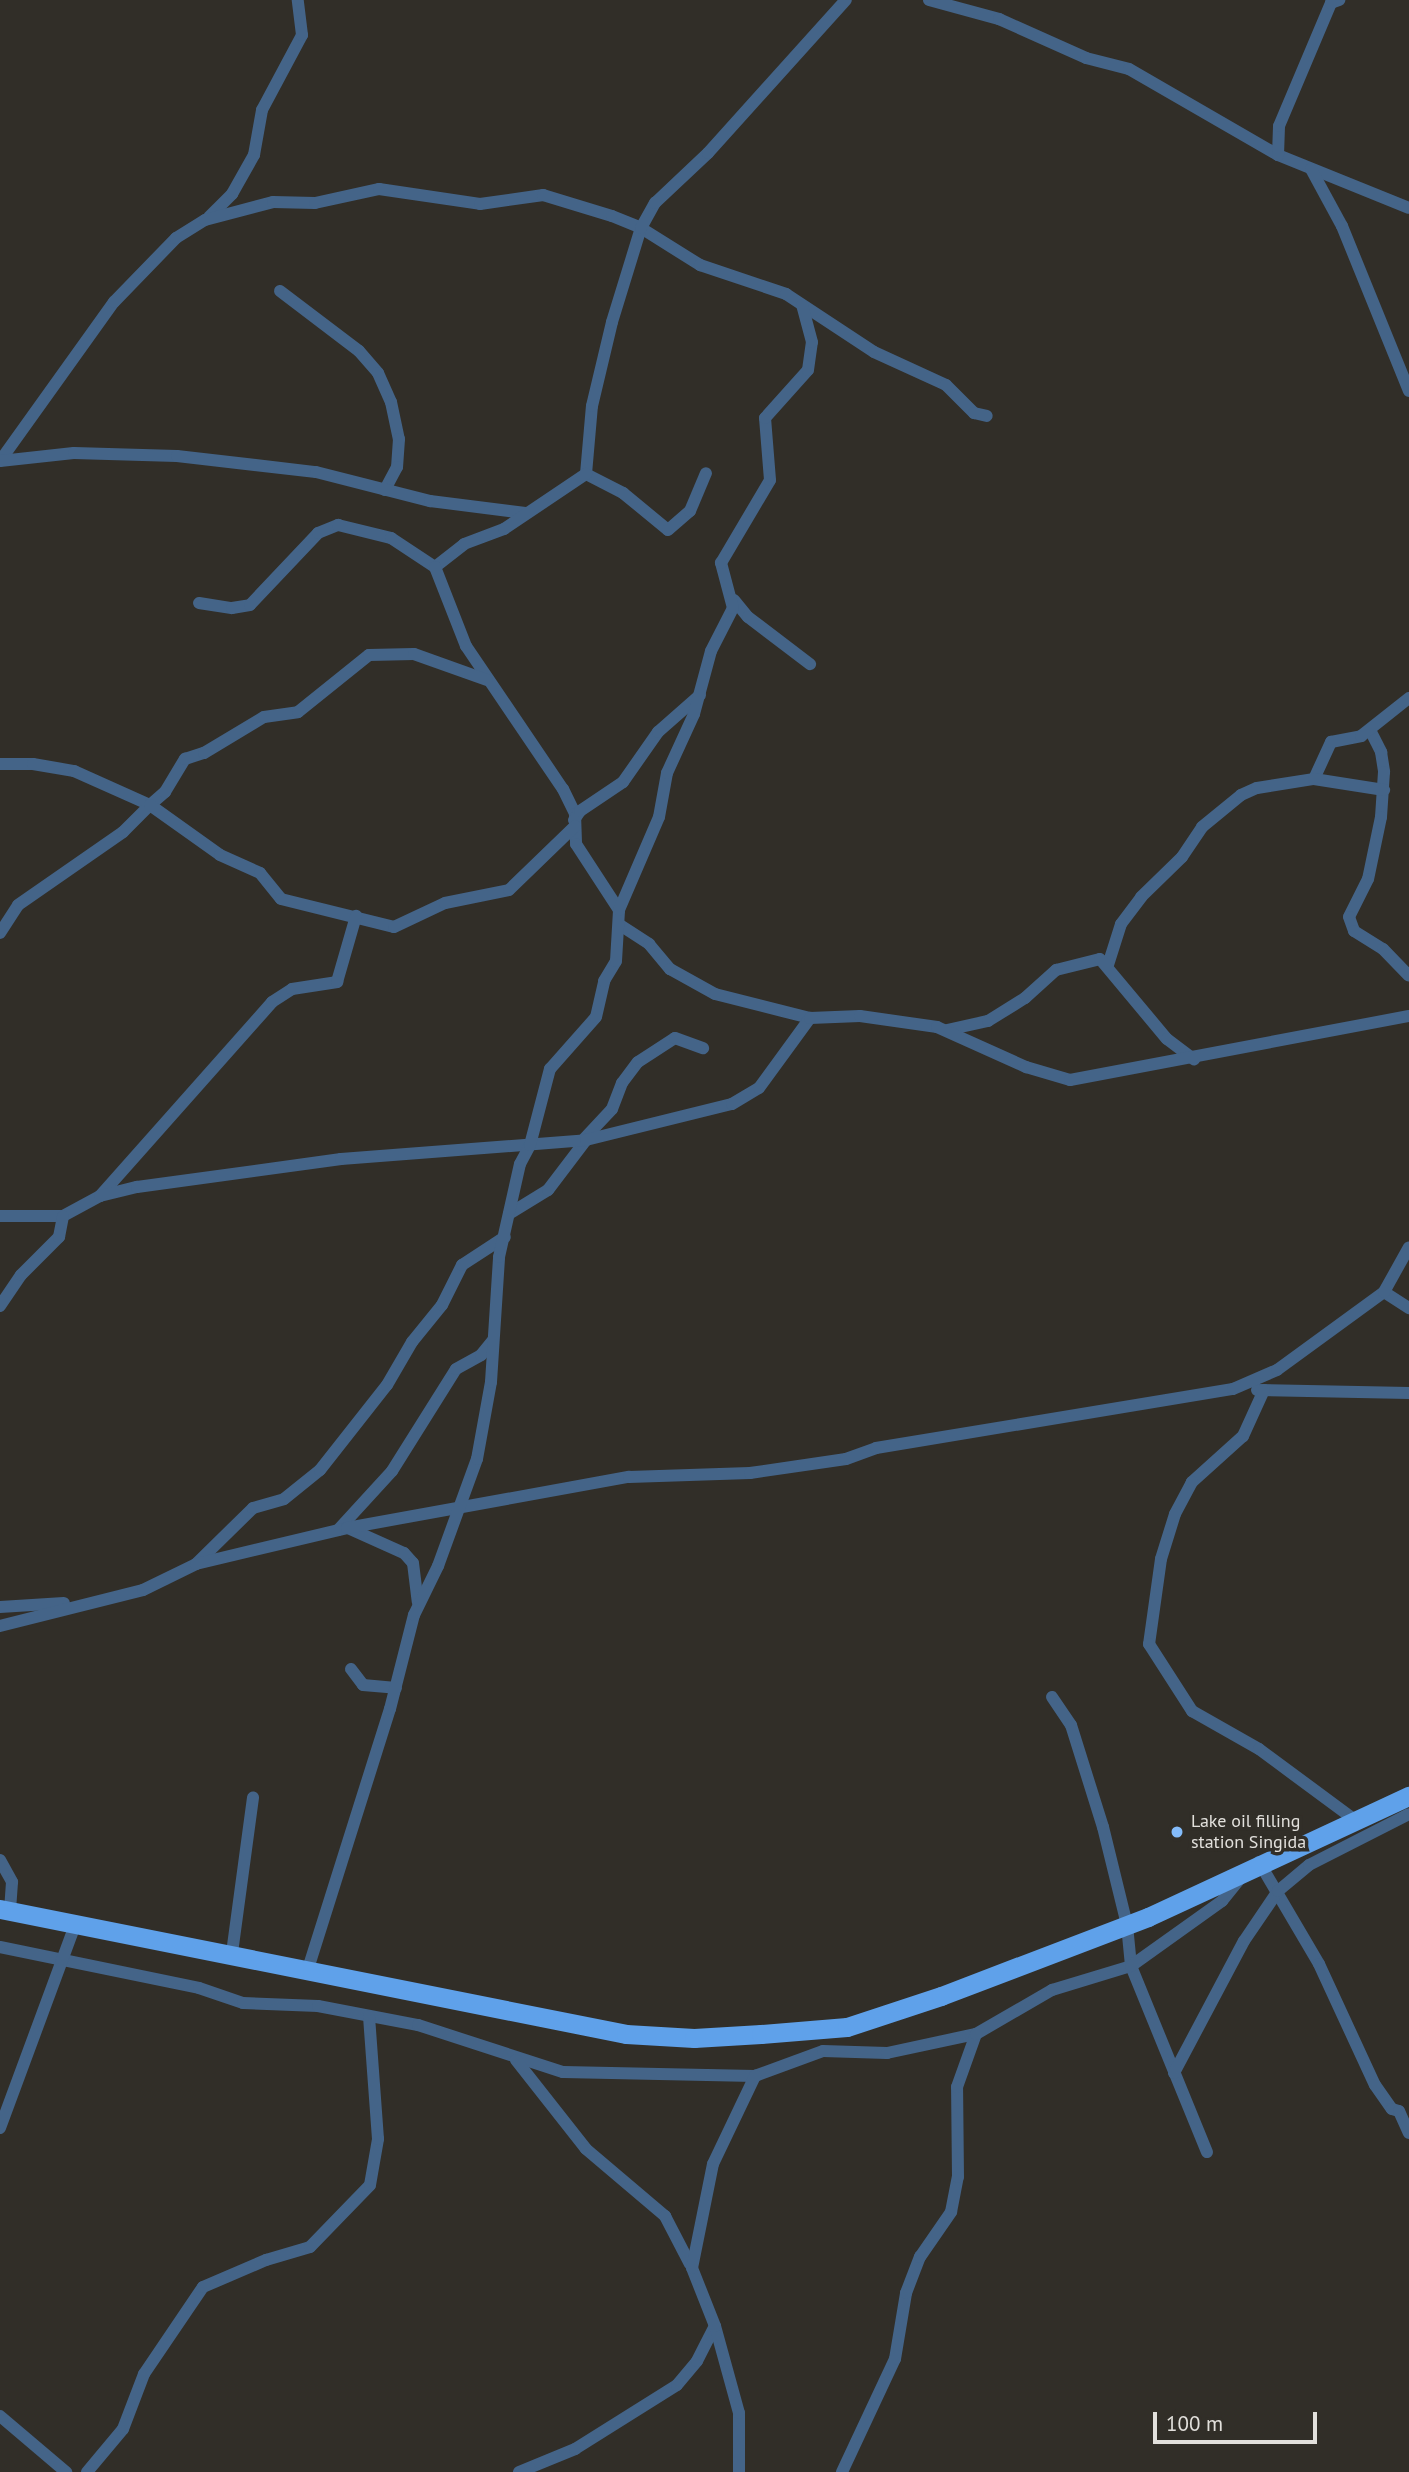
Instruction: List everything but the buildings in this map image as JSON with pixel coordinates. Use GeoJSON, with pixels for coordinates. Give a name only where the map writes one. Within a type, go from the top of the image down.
{"type":"FeatureCollection","features":[{"type":"Feature","properties":{"kind":"highway"},"geometry":{"type":"LineString","coordinates":[[5,1910],[232,1953],[307,1972],[626,2034],[740,2036],[847,2027],[1127,1925],[1409,1796]]}},
{"type":"Feature","properties":{"kind":"street"},"geometry":{"type":"LineString","coordinates":[[298,0],[302,35],[262,110],[254,155],[232,194],[205,220],[150,260],[114,302],[0,461],[74,453],[177,456],[316,472],[430,501],[525,513]]}},
{"type":"Feature","properties":{"kind":"street"},"geometry":{"type":"LineString","coordinates":[[586,474],[592,406],[641,228],[655,203],[708,153],[846,0]]}},
{"type":"Feature","properties":{"kind":"street"},"geometry":{"type":"LineString","coordinates":[[929,0],[999,19],[1087,58],[1129,69],[1278,155],[1409,208]]}},
{"type":"Feature","properties":{"kind":"street"},"geometry":{"type":"LineString","coordinates":[[1278,155],[1279,126],[1331,1]]}},
{"type":"Feature","properties":{"kind":"street"},"geometry":{"type":"LineString","coordinates":[[1311,169],[1342,226],[1409,391]]}},
{"type":"Feature","properties":{"kind":"street"},"geometry":{"type":"LineString","coordinates":[[205,220],[273,202],[314,203],[393,189],[480,204],[542,195],[641,228],[700,265],[775,289],[851,332],[874,352],[946,385],[974,413],[988,416]]}},
{"type":"Feature","properties":{"kind":"street"},"geometry":{"type":"LineString","coordinates":[[280,291],[359,351],[378,373],[391,402],[399,439],[397,467],[385,490]]}},
{"type":"Feature","properties":{"kind":"street"},"geometry":{"type":"LineString","coordinates":[[802,305],[812,342],[808,370],[765,418],[771,480],[722,563],[734,600],[748,617],[810,664]]}},
{"type":"Feature","properties":{"kind":"street"},"geometry":{"type":"LineString","coordinates":[[586,474],[623,493],[668,530],[690,510],[706,473]]}},
{"type":"Feature","properties":{"kind":"street"},"geometry":{"type":"LineString","coordinates":[[435,567],[464,544],[503,529],[586,474]]}},
{"type":"Feature","properties":{"kind":"street"},"geometry":{"type":"LineString","coordinates":[[199,603],[232,608],[250,605],[318,533],[338,525],[391,538],[435,567],[466,646],[486,680],[564,789],[575,823],[578,848],[619,910]]}},
{"type":"Feature","properties":{"kind":"street"},"geometry":{"type":"LineString","coordinates":[[307,1972],[396,1688],[417,1606],[439,1566],[455,1511],[477,1459],[491,1382],[505,1237],[517,1172],[530,1145],[550,1069],[596,1017],[604,981],[616,961],[619,910],[654,829],[672,758],[700,695],[711,651],[734,600]]}},
{"type":"Feature","properties":{"kind":"street"},"geometry":{"type":"LineString","coordinates":[[0,933],[19,905],[123,832],[165,792],[185,758],[204,753],[264,717],[298,712],[369,654],[414,654],[486,680]]}},
{"type":"Feature","properties":{"kind":"street"},"geometry":{"type":"LineString","coordinates":[[0,764],[74,771],[150,804],[220,855],[260,873],[281,899],[404,926],[445,903],[499,895],[521,881],[575,823],[580,811],[623,782],[658,732],[700,695]]}},
{"type":"Feature","properties":{"kind":"street"},"geometry":{"type":"LineString","coordinates":[[1314,779],[1331,741],[1370,730],[1409,698]]}},
{"type":"Feature","properties":{"kind":"street"},"geometry":{"type":"LineString","coordinates":[[1370,730],[1381,752],[1384,790],[1375,853],[1349,917],[1354,930],[1382,948],[1409,976]]}},
{"type":"Feature","properties":{"kind":"street"},"geometry":{"type":"LineString","coordinates":[[1108,965],[1121,924],[1215,814],[1257,788],[1314,779],[1384,790]]}},
{"type":"Feature","properties":{"kind":"street"},"geometry":{"type":"LineString","coordinates":[[100,1196],[272,1002],[292,989],[337,982],[356,916]]}},
{"type":"Feature","properties":{"kind":"street"},"geometry":{"type":"LineString","coordinates":[[620,925],[649,944],[670,970],[715,994],[810,1018],[878,1018],[946,1030],[1026,1067],[1070,1080],[1194,1059],[1409,1016]]}},
{"type":"Feature","properties":{"kind":"street"},"geometry":{"type":"LineString","coordinates":[[946,1030],[997,1016],[1064,967],[1094,959],[1108,965],[1167,1039],[1194,1059]]}},
{"type":"Feature","properties":{"kind":"street"},"geometry":{"type":"LineString","coordinates":[[0,1216],[63,1216],[100,1196],[341,1159],[584,1140],[747,1099],[810,1018]]}},
{"type":"Feature","properties":{"kind":"street"},"geometry":{"type":"LineString","coordinates":[[509,1214],[548,1190],[584,1140],[612,1109],[627,1073],[638,1062],[675,1038],[703,1048]]}},
{"type":"Feature","properties":{"kind":"street"},"geometry":{"type":"LineString","coordinates":[[502,1146],[513,1158],[517,1172]]}},
{"type":"Feature","properties":{"kind":"street"},"geometry":{"type":"LineString","coordinates":[[0,1307],[21,1275],[59,1237],[63,1216]]}},
{"type":"Feature","properties":{"kind":"street"},"geometry":{"type":"LineString","coordinates":[[196,1564],[253,1508],[284,1499],[320,1470],[387,1385],[412,1342],[442,1306],[462,1265],[505,1237]]}},
{"type":"Feature","properties":{"kind":"street"},"geometry":{"type":"LineString","coordinates":[[0,1626],[75,1604],[142,1590],[196,1564],[343,1529],[455,1511],[629,1477],[750,1473],[846,1459],[876,1448],[1233,1388],[1277,1370],[1384,1292],[1409,1247]]}},
{"type":"Feature","properties":{"kind":"street"},"geometry":{"type":"LineString","coordinates":[[1384,1292],[1409,1308]]}},
{"type":"Feature","properties":{"kind":"street"},"geometry":{"type":"LineString","coordinates":[[343,1529],[392,1471],[456,1369],[481,1355],[493,1340]]}},
{"type":"Feature","properties":{"kind":"street"},"geometry":{"type":"LineString","coordinates":[[1233,1388],[1409,1393]]}},
{"type":"Feature","properties":{"kind":"street"},"geometry":{"type":"LineString","coordinates":[[1264,1390],[1244,1436],[1192,1482],[1175,1514],[1161,1559],[1149,1644],[1192,1711],[1259,1749],[1355,1820]]}},
{"type":"Feature","properties":{"kind":"street"},"geometry":{"type":"LineString","coordinates":[[343,1529],[404,1553],[413,1563],[417,1606]]}},
{"type":"Feature","properties":{"kind":"street"},"geometry":{"type":"LineString","coordinates":[[0,1607],[75,1604]]}},
{"type":"Feature","properties":{"kind":"street"},"geometry":{"type":"LineString","coordinates":[[351,1670],[363,1685],[396,1688]]}},
{"type":"Feature","properties":{"kind":"street"},"geometry":{"type":"LineString","coordinates":[[1052,1697],[1071,1725],[1127,1925],[1131,1966],[1207,2151]]}},
{"type":"Feature","properties":{"kind":"street"},"geometry":{"type":"LineString","coordinates":[[232,1953],[253,1797]]}},
{"type":"Feature","properties":{"kind":"street"},"geometry":{"type":"LineString","coordinates":[[1174,2073],[1244,1941],[1278,1891],[1309,1864],[1409,1814]]}},
{"type":"Feature","properties":{"kind":"street"},"geometry":{"type":"LineString","coordinates":[[0,1860],[12,1882],[5,1910]]}},
{"type":"Feature","properties":{"kind":"street"},"geometry":{"type":"LineString","coordinates":[[0,1947],[199,1988],[243,2003],[318,2006],[369,2016],[455,2036],[515,2059],[563,2071],[755,2076],[823,2051],[887,2053],[975,2034],[1052,1990],[1131,1966],[1222,1901],[1253,1867],[1278,1891],[1319,1964],[1375,2085],[1392,2109],[1399,2111],[1409,2133]]}},
{"type":"Feature","properties":{"kind":"street"},"geometry":{"type":"LineString","coordinates":[[0,2128],[76,1922]]}},
{"type":"Feature","properties":{"kind":"street"},"geometry":{"type":"LineString","coordinates":[[87,2472],[123,2429],[144,2374],[203,2287],[266,2259],[310,2247],[370,2185],[378,2127],[369,2016]]}},
{"type":"Feature","properties":{"kind":"street"},"geometry":{"type":"LineString","coordinates":[[842,2472],[895,2359],[906,2293],[920,2257],[951,2212],[958,2177],[957,2087],[975,2034]]}},
{"type":"Feature","properties":{"kind":"street"},"geometry":{"type":"LineString","coordinates":[[515,2059],[586,2149],[665,2216],[692,2268],[715,2326],[739,2413],[739,2472]]}},
{"type":"Feature","properties":{"kind":"street"},"geometry":{"type":"LineString","coordinates":[[692,2268],[713,2164],[755,2076]]}},
{"type":"Feature","properties":{"kind":"street"},"geometry":{"type":"LineString","coordinates":[[519,2472],[575,2449],[677,2385],[697,2361],[715,2326]]}},
{"type":"Feature","properties":{"kind":"street"},"geometry":{"type":"LineString","coordinates":[[0,2416],[66,2472]]}},
{"type":"Feature","properties":{"kind":"place","name":"Lake oil filling station Singida"},"geometry":{"type":"Point","coordinates":[1177,1832]}}]}
